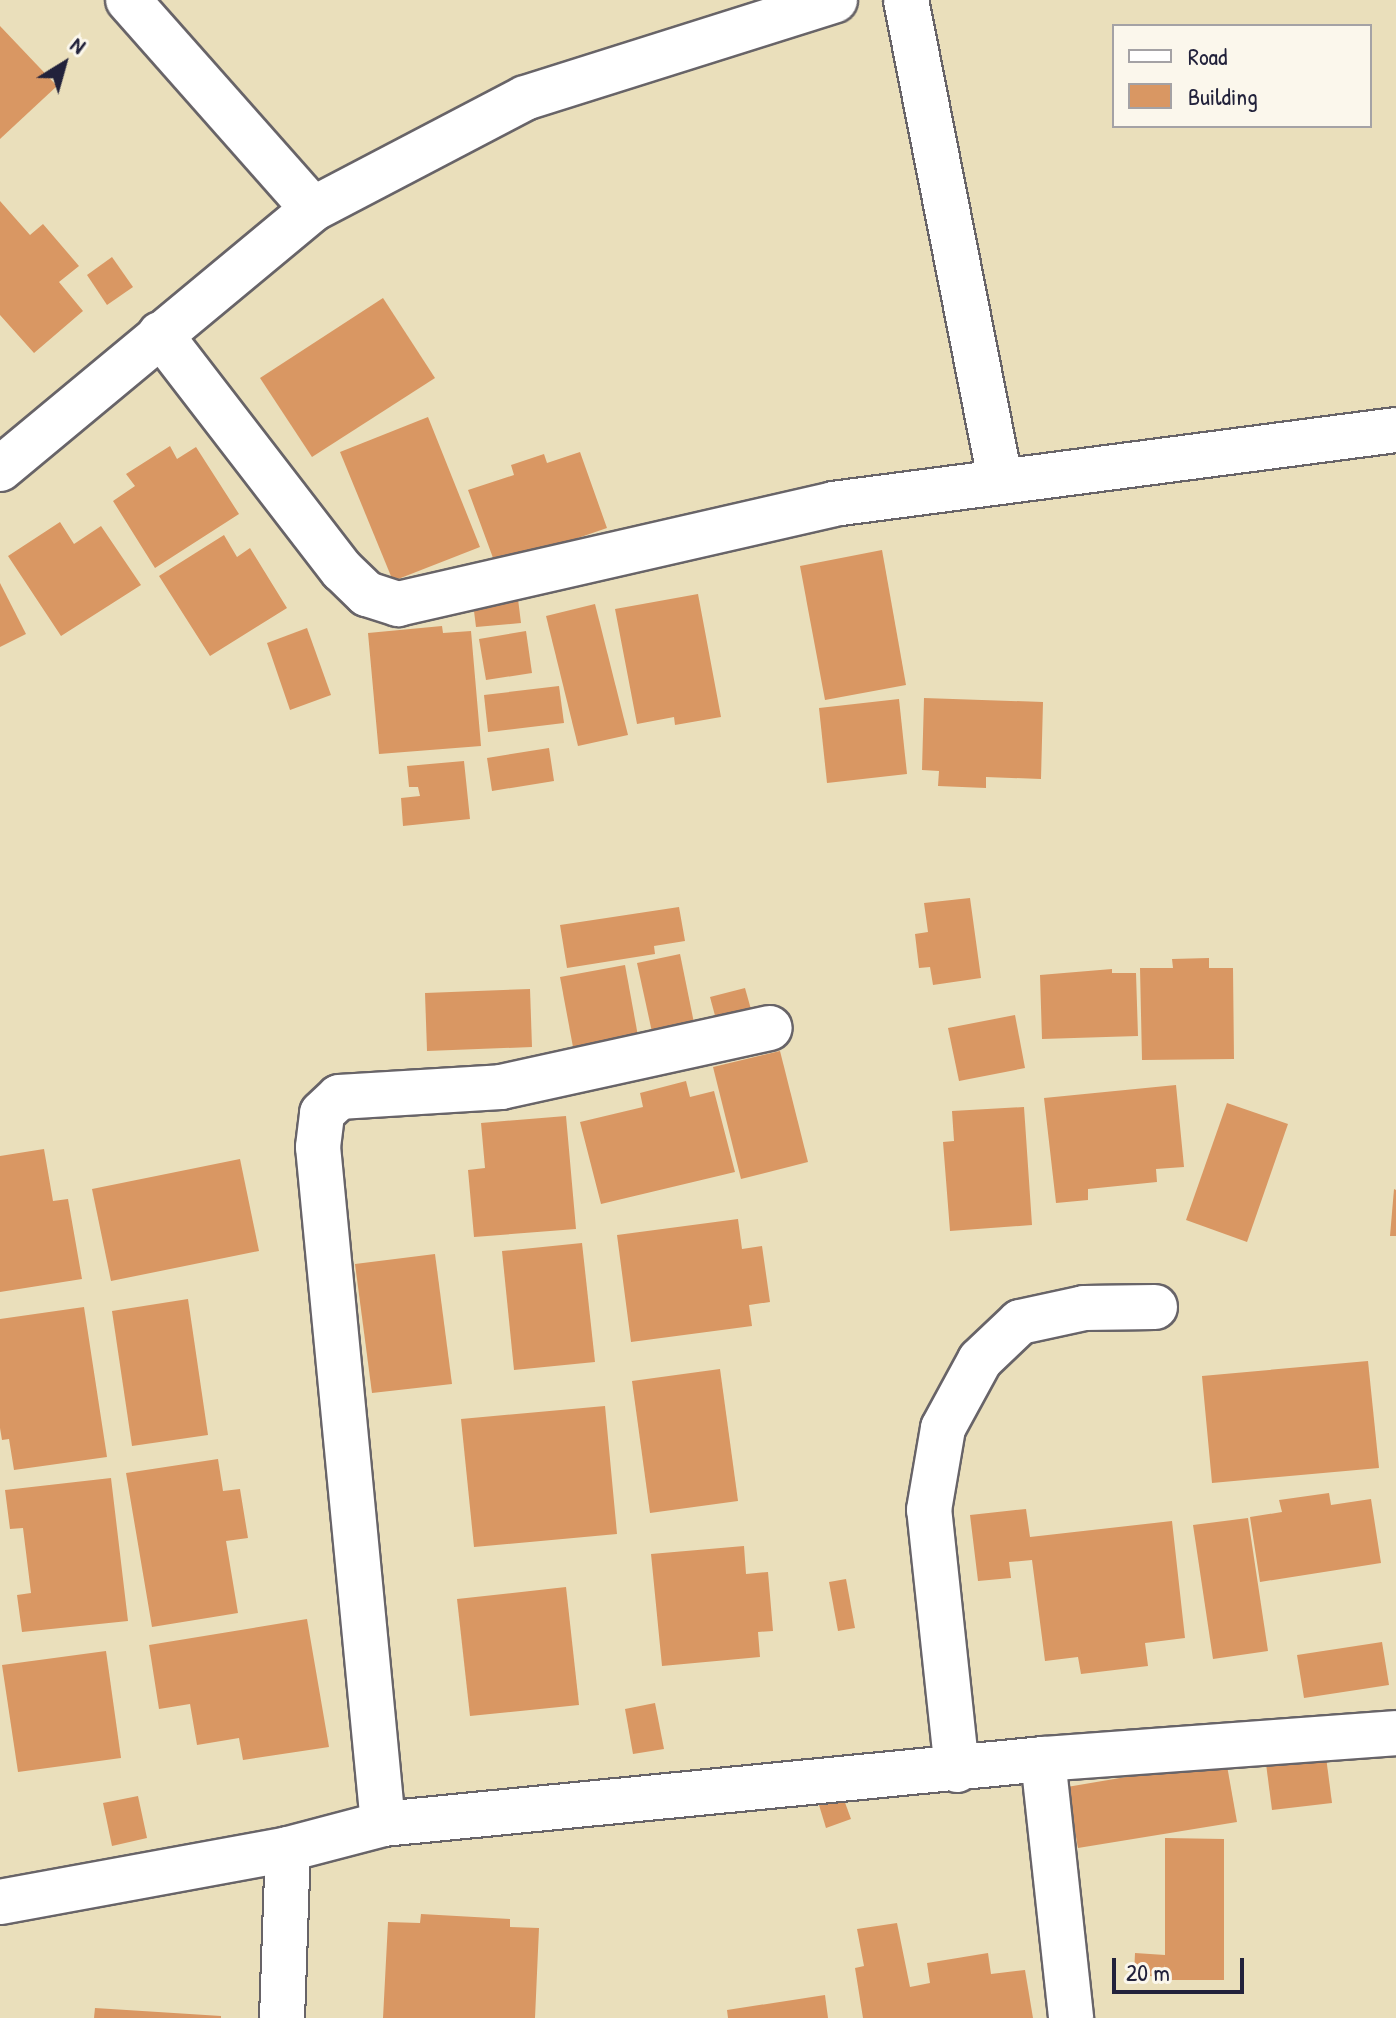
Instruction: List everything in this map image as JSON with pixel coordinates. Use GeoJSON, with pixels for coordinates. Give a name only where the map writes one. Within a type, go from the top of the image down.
{"type":"FeatureCollection","features":[{"type":"Feature","properties":{"kind":"street"},"geometry":{"type":"LineString","coordinates":[[128,0],[313,209]]}},
{"type":"Feature","properties":{"kind":"street"},"geometry":{"type":"LineString","coordinates":[[0,469],[313,209],[525,98],[835,0]]}},
{"type":"Feature","properties":{"kind":"street"},"geometry":{"type":"LineString","coordinates":[[906,0],[1001,482]]}},
{"type":"Feature","properties":{"kind":"street"},"geometry":{"type":"LineString","coordinates":[[160,334],[342,570],[367,594],[398,604],[833,504],[1396,430]]}},
{"type":"Feature","properties":{"kind":"street"},"geometry":{"type":"LineString","coordinates":[[383,1824],[318,1147],[322,1113],[339,1097],[501,1087],[770,1028]]}},
{"type":"Feature","properties":{"kind":"street"},"geometry":{"type":"LineString","coordinates":[[957,1770],[929,1510],[943,1428],[980,1360],[1020,1322],[1084,1308],[1155,1307]]}},
{"type":"Feature","properties":{"kind":"street"},"geometry":{"type":"LineString","coordinates":[[0,1902],[288,1849],[383,1824],[957,1770],[1043,1759],[1396,1733]]}},
{"type":"Feature","properties":{"kind":"street"},"geometry":{"type":"LineString","coordinates":[[1043,1759],[1071,2018]]}},
{"type":"Feature","properties":{"kind":"street"},"geometry":{"type":"LineString","coordinates":[[282,2018],[288,1849]]}},
{"type":"Feature","properties":{"kind":"building"},"geometry":{"type":"Polygon","coordinates":[[[0,26],[57,86],[0,139],[0,26]]]}},
{"type":"Feature","properties":{"kind":"building"},"geometry":{"type":"Polygon","coordinates":[[[0,201],[30,235],[43,224],[79,266],[59,282],[83,311],[34,353],[0,315],[0,201]]]}},
{"type":"Feature","properties":{"kind":"building"},"geometry":{"type":"Polygon","coordinates":[[[112,257],[133,287],[107,305],[87,275],[112,257]]]}},
{"type":"Feature","properties":{"kind":"building"},"geometry":{"type":"Polygon","coordinates":[[[383,298],[435,378],[312,457],[260,378],[383,298]]]}},
{"type":"Feature","properties":{"kind":"building"},"geometry":{"type":"Polygon","coordinates":[[[428,417],[480,547],[393,581],[340,452],[428,417]]]}},
{"type":"Feature","properties":{"kind":"building"},"geometry":{"type":"Polygon","coordinates":[[[170,446],[177,459],[196,447],[239,514],[155,568],[113,501],[135,486],[126,474],[170,446]]]}},
{"type":"Feature","properties":{"kind":"building"},"geometry":{"type":"Polygon","coordinates":[[[580,452],[607,528],[496,566],[468,490],[514,475],[511,465],[544,454],[547,463],[580,452]]]}},
{"type":"Feature","properties":{"kind":"building"},"geometry":{"type":"Polygon","coordinates":[[[60,522],[74,544],[101,526],[141,585],[61,636],[8,556],[60,522]]]}},
{"type":"Feature","properties":{"kind":"building"},"geometry":{"type":"Polygon","coordinates":[[[224,535],[237,557],[250,548],[287,608],[210,656],[159,576],[224,535]]]}},
{"type":"Feature","properties":{"kind":"building"},"geometry":{"type":"Polygon","coordinates":[[[882,550],[906,685],[825,700],[800,566],[882,550]]]}},
{"type":"Feature","properties":{"kind":"building"},"geometry":{"type":"Polygon","coordinates":[[[0,583],[26,634],[0,647],[0,583]]]}},
{"type":"Feature","properties":{"kind":"building"},"geometry":{"type":"Polygon","coordinates":[[[517,591],[521,623],[476,627],[472,595],[517,591]]]}},
{"type":"Feature","properties":{"kind":"building"},"geometry":{"type":"Polygon","coordinates":[[[698,594],[721,717],[675,725],[674,717],[637,724],[615,609],[698,594]]]}},
{"type":"Feature","properties":{"kind":"building"},"geometry":{"type":"Polygon","coordinates":[[[595,604],[628,735],[578,746],[546,616],[595,604]]]}},
{"type":"Feature","properties":{"kind":"building"},"geometry":{"type":"Polygon","coordinates":[[[442,626],[443,633],[471,631],[481,746],[379,754],[368,633],[442,626]]]}},
{"type":"Feature","properties":{"kind":"building"},"geometry":{"type":"Polygon","coordinates":[[[307,628],[331,695],[290,710],[267,643],[307,628]]]}},
{"type":"Feature","properties":{"kind":"building"},"geometry":{"type":"Polygon","coordinates":[[[526,631],[532,673],[486,680],[479,639],[526,631]]]}},
{"type":"Feature","properties":{"kind":"building"},"geometry":{"type":"Polygon","coordinates":[[[559,686],[564,723],[488,732],[484,695],[559,686]]]}},
{"type":"Feature","properties":{"kind":"building"},"geometry":{"type":"Polygon","coordinates":[[[924,698],[1043,702],[1041,779],[986,777],[986,788],[938,786],[939,771],[922,770],[924,698]]]}},
{"type":"Feature","properties":{"kind":"building"},"geometry":{"type":"Polygon","coordinates":[[[899,699],[907,774],[827,783],[819,708],[899,699]]]}},
{"type":"Feature","properties":{"kind":"building"},"geometry":{"type":"Polygon","coordinates":[[[549,748],[554,781],[492,791],[487,758],[549,748]]]}},
{"type":"Feature","properties":{"kind":"building"},"geometry":{"type":"Polygon","coordinates":[[[464,761],[470,819],[403,826],[401,798],[420,796],[418,787],[409,787],[407,766],[464,761]]]}},
{"type":"Feature","properties":{"kind":"building"},"geometry":{"type":"Polygon","coordinates":[[[970,898],[981,978],[933,985],[930,967],[919,968],[915,934],[928,932],[924,903],[970,898]]]}},
{"type":"Feature","properties":{"kind":"building"},"geometry":{"type":"Polygon","coordinates":[[[679,907],[685,941],[654,946],[655,954],[567,968],[560,925],[679,907]]]}},
{"type":"Feature","properties":{"kind":"building"},"geometry":{"type":"Polygon","coordinates":[[[680,954],[694,1023],[652,1032],[637,963],[680,954]]]}},
{"type":"Feature","properties":{"kind":"building"},"geometry":{"type":"Polygon","coordinates":[[[1209,958],[1209,968],[1233,968],[1234,1059],[1142,1060],[1140,968],[1173,968],[1172,959],[1209,958]]]}},
{"type":"Feature","properties":{"kind":"building"},"geometry":{"type":"Polygon","coordinates":[[[625,965],[638,1036],[573,1047],[560,977],[625,965]]]}},
{"type":"Feature","properties":{"kind":"building"},"geometry":{"type":"Polygon","coordinates":[[[1112,969],[1112,973],[1136,973],[1138,1036],[1042,1039],[1040,975],[1112,969]]]}},
{"type":"Feature","properties":{"kind":"building"},"geometry":{"type":"Polygon","coordinates":[[[745,988],[752,1013],[717,1023],[710,997],[745,988]]]}},
{"type":"Feature","properties":{"kind":"building"},"geometry":{"type":"Polygon","coordinates":[[[530,989],[532,1047],[427,1051],[425,993],[530,989]]]}},
{"type":"Feature","properties":{"kind":"building"},"geometry":{"type":"Polygon","coordinates":[[[1015,1015],[1025,1068],[959,1081],[948,1028],[1015,1015]]]}},
{"type":"Feature","properties":{"kind":"building"},"geometry":{"type":"Polygon","coordinates":[[[780,1051],[808,1162],[741,1179],[713,1067],[780,1051]]]}},
{"type":"Feature","properties":{"kind":"building"},"geometry":{"type":"Polygon","coordinates":[[[686,1081],[690,1097],[714,1091],[735,1172],[601,1204],[580,1122],[643,1107],[640,1093],[686,1081]]]}},
{"type":"Feature","properties":{"kind":"building"},"geometry":{"type":"Polygon","coordinates":[[[1176,1085],[1184,1167],[1156,1169],[1157,1182],[1088,1189],[1088,1200],[1056,1203],[1044,1098],[1176,1085]]]}},
{"type":"Feature","properties":{"kind":"building"},"geometry":{"type":"Polygon","coordinates":[[[1227,1103],[1288,1124],[1247,1242],[1186,1220],[1227,1103]]]}},
{"type":"Feature","properties":{"kind":"building"},"geometry":{"type":"Polygon","coordinates":[[[1024,1107],[1032,1225],[950,1231],[943,1142],[954,1141],[952,1111],[1024,1107]]]}},
{"type":"Feature","properties":{"kind":"building"},"geometry":{"type":"Polygon","coordinates":[[[566,1116],[576,1229],[474,1237],[468,1170],[485,1168],[481,1123],[566,1116]]]}},
{"type":"Feature","properties":{"kind":"building"},"geometry":{"type":"Polygon","coordinates":[[[44,1149],[53,1201],[68,1199],[82,1279],[0,1292],[0,1156],[44,1149]]]}},
{"type":"Feature","properties":{"kind":"building"},"geometry":{"type":"Polygon","coordinates":[[[240,1159],[259,1251],[111,1281],[92,1189],[240,1159]]]}},
{"type":"Feature","properties":{"kind":"building"},"geometry":{"type":"Polygon","coordinates":[[[1394,1189],[1396,1236],[1390,1236],[1394,1189]]]}},
{"type":"Feature","properties":{"kind":"building"},"geometry":{"type":"Polygon","coordinates":[[[738,1219],[742,1249],[762,1246],[770,1302],[749,1305],[752,1326],[631,1342],[617,1235],[738,1219]]]}},
{"type":"Feature","properties":{"kind":"building"},"geometry":{"type":"Polygon","coordinates":[[[582,1243],[595,1362],[514,1370],[502,1251],[582,1243]]]}},
{"type":"Feature","properties":{"kind":"building"},"geometry":{"type":"Polygon","coordinates":[[[435,1254],[452,1384],[372,1393],[355,1264],[435,1254]]]}},
{"type":"Feature","properties":{"kind":"building"},"geometry":{"type":"Polygon","coordinates":[[[188,1299],[208,1435],[132,1446],[112,1311],[188,1299]]]}},
{"type":"Feature","properties":{"kind":"building"},"geometry":{"type":"Polygon","coordinates":[[[84,1307],[107,1457],[14,1470],[9,1439],[2,1440],[0,1428],[0,1319],[84,1307]]]}},
{"type":"Feature","properties":{"kind":"building"},"geometry":{"type":"Polygon","coordinates":[[[1368,1361],[1379,1468],[1212,1483],[1202,1376],[1368,1361]]]}},
{"type":"Feature","properties":{"kind":"building"},"geometry":{"type":"Polygon","coordinates":[[[720,1369],[738,1501],[650,1513],[632,1381],[720,1369]]]}},
{"type":"Feature","properties":{"kind":"building"},"geometry":{"type":"Polygon","coordinates":[[[605,1406],[617,1534],[474,1547],[461,1419],[605,1406]]]}},
{"type":"Feature","properties":{"kind":"building"},"geometry":{"type":"Polygon","coordinates":[[[218,1459],[223,1491],[240,1489],[248,1538],[226,1541],[238,1613],[152,1627],[126,1473],[218,1459]]]}},
{"type":"Feature","properties":{"kind":"building"},"geometry":{"type":"Polygon","coordinates":[[[111,1478],[128,1621],[22,1632],[17,1595],[31,1593],[23,1528],[10,1529],[5,1490],[111,1478]]]}},
{"type":"Feature","properties":{"kind":"building"},"geometry":{"type":"Polygon","coordinates":[[[1329,1493],[1331,1505],[1371,1499],[1381,1563],[1260,1582],[1250,1517],[1282,1512],[1279,1500],[1329,1493]]]}},
{"type":"Feature","properties":{"kind":"building"},"geometry":{"type":"Polygon","coordinates":[[[1026,1509],[1030,1537],[1172,1521],[1185,1638],[1145,1643],[1148,1666],[1081,1674],[1078,1657],[1045,1661],[1032,1560],[1009,1562],[1011,1578],[978,1581],[970,1515],[1026,1509]]]}},
{"type":"Feature","properties":{"kind":"building"},"geometry":{"type":"Polygon","coordinates":[[[1248,1518],[1268,1651],[1213,1659],[1193,1525],[1248,1518]]]}},
{"type":"Feature","properties":{"kind":"building"},"geometry":{"type":"Polygon","coordinates":[[[744,1546],[746,1574],[768,1572],[773,1631],[758,1632],[760,1657],[662,1666],[651,1554],[744,1546]]]}},
{"type":"Feature","properties":{"kind":"building"},"geometry":{"type":"Polygon","coordinates":[[[846,1579],[855,1628],[838,1631],[829,1582],[846,1579]]]}},
{"type":"Feature","properties":{"kind":"building"},"geometry":{"type":"Polygon","coordinates":[[[566,1587],[579,1705],[470,1716],[457,1599],[566,1587]]]}},
{"type":"Feature","properties":{"kind":"building"},"geometry":{"type":"Polygon","coordinates":[[[307,1619],[329,1747],[243,1760],[239,1738],[197,1745],[190,1704],[159,1709],[149,1645],[307,1619]]]}},
{"type":"Feature","properties":{"kind":"building"},"geometry":{"type":"Polygon","coordinates":[[[1382,1642],[1389,1685],[1304,1698],[1297,1655],[1382,1642]]]}},
{"type":"Feature","properties":{"kind":"building"},"geometry":{"type":"Polygon","coordinates":[[[106,1651],[121,1758],[18,1772],[2,1665],[106,1651]]]}},
{"type":"Feature","properties":{"kind":"building"},"geometry":{"type":"Polygon","coordinates":[[[655,1703],[664,1749],[633,1754],[625,1709],[655,1703]]]}},
{"type":"Feature","properties":{"kind":"building"},"geometry":{"type":"Polygon","coordinates":[[[1325,1749],[1332,1803],[1272,1810],[1265,1756],[1325,1749]]]}},
{"type":"Feature","properties":{"kind":"building"},"geometry":{"type":"Polygon","coordinates":[[[1226,1760],[1237,1822],[1078,1848],[1067,1787],[1226,1760]]]}},
{"type":"Feature","properties":{"kind":"building"},"geometry":{"type":"Polygon","coordinates":[[[138,1796],[147,1838],[112,1846],[103,1803],[138,1796]]]}},
{"type":"Feature","properties":{"kind":"building"},"geometry":{"type":"Polygon","coordinates":[[[843,1797],[851,1819],[826,1828],[819,1805],[843,1797]]]}},
{"type":"Feature","properties":{"kind":"building"},"geometry":{"type":"Polygon","coordinates":[[[1165,1838],[1224,1839],[1224,1980],[1165,1980],[1165,1964],[1164,1977],[1134,1975],[1135,1953],[1165,1955],[1165,1838]]]}},
{"type":"Feature","properties":{"kind":"building"},"geometry":{"type":"Polygon","coordinates":[[[421,1914],[510,1919],[510,1927],[539,1928],[535,2018],[383,2018],[388,1922],[420,1923],[421,1914]]]}},
{"type":"Feature","properties":{"kind":"building"},"geometry":{"type":"Polygon","coordinates":[[[897,1923],[910,1987],[930,1983],[927,1963],[988,1953],[991,1974],[1025,1970],[1033,2018],[863,2018],[855,1968],[864,1966],[857,1929],[897,1923]]]}},
{"type":"Feature","properties":{"kind":"building"},"geometry":{"type":"Polygon","coordinates":[[[825,1995],[828,2018],[728,2018],[727,2010],[825,1995]]]}},
{"type":"Feature","properties":{"kind":"building"},"geometry":{"type":"Polygon","coordinates":[[[95,2008],[221,2016],[221,2018],[94,2018],[95,2008]]]}}]}
